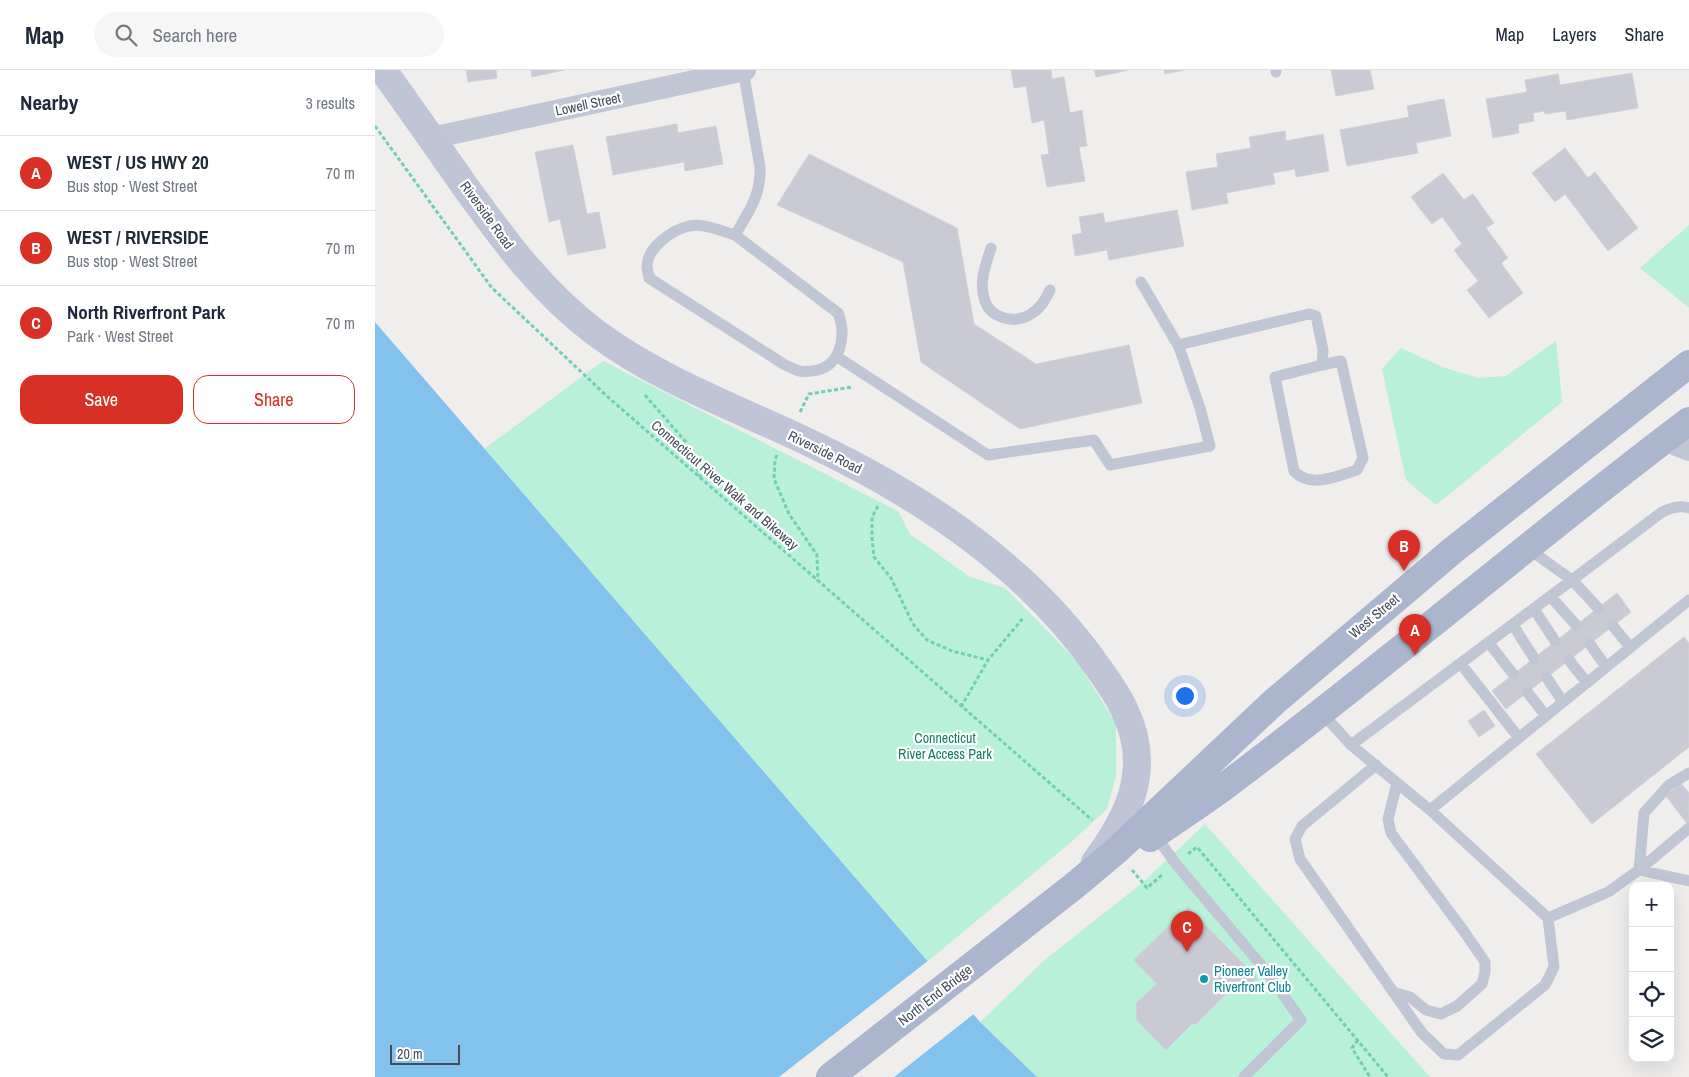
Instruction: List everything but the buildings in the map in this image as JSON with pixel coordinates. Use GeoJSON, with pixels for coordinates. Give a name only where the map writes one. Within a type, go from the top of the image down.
{"type":"FeatureCollection","features":[{"type":"Feature","properties":{"kind":"main road","name":"West Street"},"geometry":{"type":"LineString","coordinates":[[1040,913],[1117,850],[1275,701],[1451,551],[1689,364]]}},
{"type":"Feature","properties":{"kind":"main road","name":"West Street"},"geometry":{"type":"LineString","coordinates":[[1074,886],[1123,857],[1232,782],[1689,420]]}},
{"type":"Feature","properties":{"kind":"main road"},"geometry":{"type":"LineString","coordinates":[[1296,683],[1321,712]]}},
{"type":"Feature","properties":{"kind":"main road","name":"North End Bridge"},"geometry":{"type":"LineString","coordinates":[[830,1077],[1040,913]]}},
{"type":"Feature","properties":{"kind":"street","name":"Riverside Road"},"geometry":{"type":"LineString","coordinates":[[383,70],[523,264],[551,295],[596,333],[635,359],[662,374],[818,447],[901,492],[965,535],[997,560],[1041,599],[1064,624],[1087,652],[1125,710],[1134,738],[1137,764],[1131,801],[1115,834],[1074,886]]}},
{"type":"Feature","properties":{"kind":"street","name":"Lowell Street"},"geometry":{"type":"LineString","coordinates":[[431,138],[744,70]]}},
{"type":"Feature","properties":{"kind":"street"},"geometry":{"type":"LineString","coordinates":[[1663,440],[1689,450]]}},
{"type":"Feature","properties":{"kind":"lane"},"geometry":{"type":"LineString","coordinates":[[735,235],[757,196],[761,180],[744,70]]}},
{"type":"Feature","properties":{"kind":"lane"},"geometry":{"type":"LineString","coordinates":[[690,226],[708,227],[735,235],[838,313],[842,323],[843,335],[840,350],[831,362],[819,370],[800,372],[785,365],[649,278],[647,267],[649,257],[661,240],[675,231],[690,226]]}},
{"type":"Feature","properties":{"kind":"lane"},"geometry":{"type":"LineString","coordinates":[[991,248],[982,285],[984,299],[991,312],[1004,319],[1016,320],[1030,315],[1043,304],[1050,290]]}},
{"type":"Feature","properties":{"kind":"lane"},"geometry":{"type":"LineString","coordinates":[[836,356],[988,455],[1094,440],[1110,464],[1210,446],[1200,408],[1178,345],[1141,282]]}},
{"type":"Feature","properties":{"kind":"lane"},"geometry":{"type":"LineString","coordinates":[[1178,345],[1309,314],[1316,316],[1323,350],[1322,365]]}},
{"type":"Feature","properties":{"kind":"lane"},"geometry":{"type":"LineString","coordinates":[[1341,361],[1363,458],[1357,470],[1317,481],[1300,477],[1294,471],[1275,377],[1322,365],[1341,361]]}},
{"type":"Feature","properties":{"kind":"lane"},"geometry":{"type":"LineString","coordinates":[[1351,745],[1662,512],[1683,506],[1689,508]]}},
{"type":"Feature","properties":{"kind":"lane"},"geometry":{"type":"LineString","coordinates":[[1527,548],[1572,580],[1598,608]]}},
{"type":"Feature","properties":{"kind":"lane"},"geometry":{"type":"LineString","coordinates":[[1551,597],[1576,625]]}},
{"type":"Feature","properties":{"kind":"lane"},"geometry":{"type":"LineString","coordinates":[[1430,810],[1689,600]]}},
{"type":"Feature","properties":{"kind":"lane"},"geometry":{"type":"LineString","coordinates":[[1534,609],[1555,642]]}},
{"type":"Feature","properties":{"kind":"lane"},"geometry":{"type":"LineString","coordinates":[[1513,625],[1534,658]]}},
{"type":"Feature","properties":{"kind":"lane"},"geometry":{"type":"LineString","coordinates":[[1613,626],[1630,647]]}},
{"type":"Feature","properties":{"kind":"lane"},"geometry":{"type":"LineString","coordinates":[[1489,643],[1513,674]]}},
{"type":"Feature","properties":{"kind":"lane"},"geometry":{"type":"LineString","coordinates":[[1590,644],[1606,667]]}},
{"type":"Feature","properties":{"kind":"lane"},"geometry":{"type":"LineString","coordinates":[[1569,660],[1587,683]]}},
{"type":"Feature","properties":{"kind":"lane"},"geometry":{"type":"LineString","coordinates":[[1461,664],[1519,738]]}},
{"type":"Feature","properties":{"kind":"lane"},"geometry":{"type":"LineString","coordinates":[[1547,678],[1563,702]]}},
{"type":"Feature","properties":{"kind":"lane"},"geometry":{"type":"LineString","coordinates":[[1528,693],[1546,716]]}},
{"type":"Feature","properties":{"kind":"lane"},"geometry":{"type":"LineString","coordinates":[[1321,712],[1351,745],[1376,765],[1430,810],[1548,918],[1554,967],[1545,985],[1458,1055],[1444,1054],[1422,1033],[1300,859],[1295,839],[1302,826],[1376,765]]}},
{"type":"Feature","properties":{"kind":"lane"},"geometry":{"type":"LineString","coordinates":[[1639,870],[1644,813],[1669,785],[1689,773]]}},
{"type":"Feature","properties":{"kind":"lane"},"geometry":{"type":"LineString","coordinates":[[1393,992],[1410,997],[1426,1010],[1441,1014],[1457,1006],[1482,984],[1485,972],[1485,962],[1391,833],[1388,819],[1397,783]]}},
{"type":"Feature","properties":{"kind":"lane"},"geometry":{"type":"LineString","coordinates":[[1548,918],[1608,892],[1639,870],[1689,828]]}},
{"type":"Feature","properties":{"kind":"lane"},"geometry":{"type":"LineString","coordinates":[[1155,835],[1176,864],[1267,972],[1301,1020],[1244,1077]]}},
{"type":"Feature","properties":{"kind":"lane"},"geometry":{"type":"LineString","coordinates":[[1639,870],[1689,881]]}},
{"type":"Feature","properties":{"kind":"path","name":"Connecticut River Walk and Bikeway"},"geometry":{"type":"LineString","coordinates":[[375,126],[492,288],[609,398],[701,480],[1097,825]]}},
{"type":"Feature","properties":{"kind":"path"},"geometry":{"type":"LineString","coordinates":[[798,418],[809,394],[855,386],[863,373]]}},
{"type":"Feature","properties":{"kind":"path"},"geometry":{"type":"LineString","coordinates":[[643,393],[686,442],[701,480]]}},
{"type":"Feature","properties":{"kind":"path"},"geometry":{"type":"LineString","coordinates":[[781,448],[775,460],[774,479],[789,514],[817,554],[818,582]]}},
{"type":"Feature","properties":{"kind":"path"},"geometry":{"type":"LineString","coordinates":[[879,504],[872,516],[871,538],[874,557],[891,578],[913,624],[927,640],[952,651],[988,660]]}},
{"type":"Feature","properties":{"kind":"path"},"geometry":{"type":"LineString","coordinates":[[961,707],[988,660],[1025,616]]}},
{"type":"Feature","properties":{"kind":"path"},"geometry":{"type":"LineString","coordinates":[[1358,1040],[1352,1048],[1370,1077]]}},
{"type":"Feature","properties":{"kind":"green space"},"geometry":{"type":"Polygon","coordinates":[[[1689,225],[1689,307],[1688,307],[1640,268],[1689,225]]]}},
{"type":"Feature","properties":{"kind":"green space"},"geometry":{"type":"Polygon","coordinates":[[[1556,341],[1562,402],[1436,505],[1406,480],[1382,369],[1401,348],[1445,368],[1479,378],[1506,376],[1556,341]]]}},
{"type":"Feature","properties":{"kind":"green space","name":"Connecticut River Access Park"},"geometry":{"type":"Polygon","coordinates":[[[603,361],[898,511],[910,534],[970,577],[1005,588],[1076,660],[1116,723],[1116,776],[1107,809],[1070,843],[927,962],[484,449],[603,361]]]}},
{"type":"Feature","properties":{"kind":"green space"},"geometry":{"type":"Polygon","coordinates":[[[1205,824],[1430,1077],[1037,1077],[980,1022],[1047,958],[1141,884],[1205,824]]]}},
{"type":"Feature","properties":{"kind":"water"},"geometry":{"type":"Polygon","coordinates":[[[375,322],[980,1022],[1037,1077],[375,1077],[375,322]]]}},
{"type":"Feature","properties":{"kind":"pier"},"geometry":{"type":"Polygon","coordinates":[[[929,960],[975,1013],[894,1077],[779,1077],[929,960]]]}},
{"type":"Feature","properties":{"kind":"place","name":"WEST / RIVERSIDE"},"geometry":{"type":"Point","coordinates":[1404,571]}},
{"type":"Feature","properties":{"kind":"place","name":"WEST / US HWY 20"},"geometry":{"type":"Point","coordinates":[1415,655]}},
{"type":"Feature","properties":{"kind":"place","name":"North Riverfront Park"},"geometry":{"type":"Point","coordinates":[1187,952]}},
{"type":"Feature","properties":{"kind":"place","name":"Pioneer Valley Riverfront Club"},"geometry":{"type":"Point","coordinates":[1204,979]}}]}
